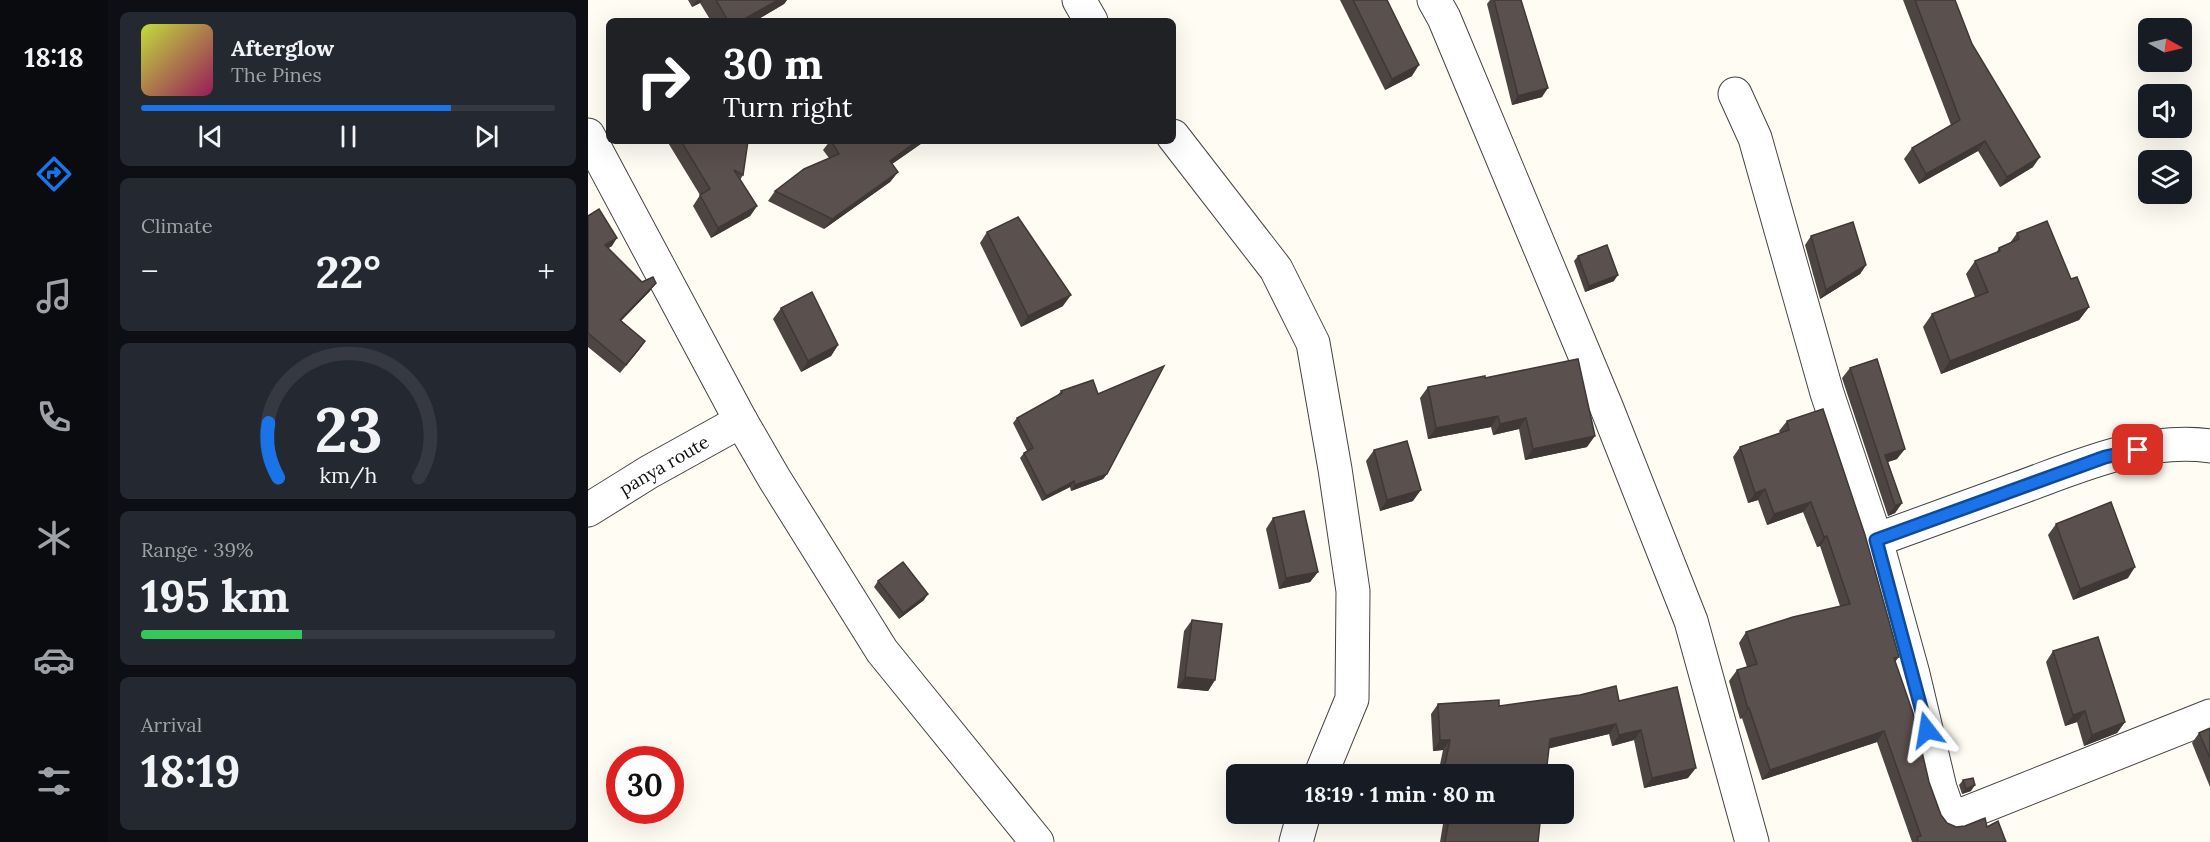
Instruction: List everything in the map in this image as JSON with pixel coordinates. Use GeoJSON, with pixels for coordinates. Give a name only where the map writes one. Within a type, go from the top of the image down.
{"type":"FeatureCollection","features":[{"type":"Feature","properties":{"kind":"street"},"geometry":{"type":"LineString","coordinates":[[1079,0],[1089,18]]}},
{"type":"Feature","properties":{"kind":"street"},"geometry":{"type":"LineString","coordinates":[[1434,0],[1444,18],[1587,362],[1691,621],[1752,842]]}},
{"type":"Feature","properties":{"kind":"street"},"geometry":{"type":"LineString","coordinates":[[1736,94],[1755,138],[1827,393],[1876,540],[1913,674],[1940,788],[1951,819],[2210,716]]}},
{"type":"Feature","properties":{"kind":"street"},"geometry":{"type":"LineString","coordinates":[[588,135],[741,421],[882,651],[1037,842]]}},
{"type":"Feature","properties":{"kind":"street"},"geometry":{"type":"LineString","coordinates":[[1176,140],[1276,269],[1313,343],[1353,591],[1352,699],[1325,764]]}},
{"type":"Feature","properties":{"kind":"street","name":"panya route"},"geometry":{"type":"LineString","coordinates":[[588,510],[741,421]]}},
{"type":"Feature","properties":{"kind":"street"},"geometry":{"type":"LineString","coordinates":[[1876,540],[2105,457],[2155,447],[2196,444],[2210,446]]}},
{"type":"Feature","properties":{"kind":"street"},"geometry":{"type":"LineString","coordinates":[[1296,842],[1301,824]]}},
{"type":"Feature","properties":{"kind":"building"},"geometry":{"type":"Polygon","coordinates":[[[716,0],[778,0],[746,18],[726,18],[716,0]]]}},
{"type":"Feature","properties":{"kind":"building"},"geometry":{"type":"Polygon","coordinates":[[[1353,0],[1387,0],[1419,65],[1392,79],[1353,0]]]}},
{"type":"Feature","properties":{"kind":"building"},"geometry":{"type":"Polygon","coordinates":[[[1494,0],[1521,0],[1548,88],[1518,96],[1494,0]]]}},
{"type":"Feature","properties":{"kind":"building"},"geometry":{"type":"Polygon","coordinates":[[[1915,0],[1955,0],[1972,44],[2040,157],[2007,177],[1985,141],[1926,174],[1912,148],[1960,120],[1915,0]]]}},
{"type":"Feature","properties":{"kind":"building"},"geometry":{"type":"Polygon","coordinates":[[[683,144],[748,144],[743,175],[734,170],[757,206],[718,228],[700,195],[710,189],[683,144]]]}},
{"type":"Feature","properties":{"kind":"building"},"geometry":{"type":"Polygon","coordinates":[[[833,144],[913,144],[890,161],[898,172],[832,219],[775,191],[804,169],[839,154],[833,144]]]}},
{"type":"Feature","properties":{"kind":"building"},"geometry":{"type":"Polygon","coordinates":[[[599,209],[617,238],[605,245],[642,282],[653,277],[656,283],[620,320],[645,341],[626,365],[588,333],[588,216],[599,209]]]}},
{"type":"Feature","properties":{"kind":"building"},"geometry":{"type":"Polygon","coordinates":[[[1018,217],[1071,295],[1028,316],[987,232],[1018,217]]]}},
{"type":"Feature","properties":{"kind":"building"},"geometry":{"type":"Polygon","coordinates":[[[2047,221],[2071,279],[2077,277],[2089,307],[1950,361],[1932,314],[1988,292],[1975,261],[2000,251],[1999,248],[2019,239],[2017,233],[2047,221]]]}},
{"type":"Feature","properties":{"kind":"building"},"geometry":{"type":"Polygon","coordinates":[[[1853,222],[1866,265],[1826,290],[1811,236],[1853,222]]]}},
{"type":"Feature","properties":{"kind":"building"},"geometry":{"type":"Polygon","coordinates":[[[1607,245],[1618,275],[1589,286],[1578,256],[1607,245]]]}},
{"type":"Feature","properties":{"kind":"building"},"geometry":{"type":"Polygon","coordinates":[[[812,292],[838,345],[808,361],[781,308],[812,292]]]}},
{"type":"Feature","properties":{"kind":"building"},"geometry":{"type":"Polygon","coordinates":[[[1578,359],[1595,436],[1533,449],[1526,418],[1500,424],[1498,416],[1436,428],[1428,387],[1578,359]]]}},
{"type":"Feature","properties":{"kind":"building"},"geometry":{"type":"Polygon","coordinates":[[[1877,359],[1905,449],[1885,455],[1902,503],[1895,506],[1850,368],[1877,359]]]}},
{"type":"Feature","properties":{"kind":"building"},"geometry":{"type":"Polygon","coordinates":[[[1164,366],[1107,474],[1075,485],[1074,481],[1046,496],[1024,453],[1033,448],[1017,418],[1062,393],[1061,391],[1093,380],[1098,394],[1164,366]]]}},
{"type":"Feature","properties":{"kind":"building"},"geometry":{"type":"Polygon","coordinates":[[[1823,409],[1865,535],[1899,657],[1894,658],[1913,713],[1929,782],[1941,815],[1947,823],[1956,827],[1985,818],[1987,827],[1998,821],[2006,842],[1918,842],[1917,837],[1921,836],[1884,731],[1770,770],[1737,670],[1757,664],[1746,632],[1793,617],[1850,604],[1827,536],[1824,537],[1811,502],[1774,514],[1765,489],[1755,493],[1740,447],[1789,430],[1787,421],[1823,409]]]}},
{"type":"Feature","properties":{"kind":"building"},"geometry":{"type":"Polygon","coordinates":[[[1407,441],[1421,490],[1387,500],[1374,450],[1407,441]]]}},
{"type":"Feature","properties":{"kind":"building"},"geometry":{"type":"Polygon","coordinates":[[[2111,502],[2135,567],[2080,589],[2056,524],[2111,502]]]}},
{"type":"Feature","properties":{"kind":"building"},"geometry":{"type":"Polygon","coordinates":[[[1304,511],[1318,572],[1286,578],[1273,518],[1304,511]]]}},
{"type":"Feature","properties":{"kind":"building"},"geometry":{"type":"Polygon","coordinates":[[[903,562],[928,594],[903,613],[878,581],[903,562]]]}},
{"type":"Feature","properties":{"kind":"building"},"geometry":{"type":"Polygon","coordinates":[[[1192,620],[1222,624],[1215,680],[1185,677],[1192,620]]]}},
{"type":"Feature","properties":{"kind":"building"},"geometry":{"type":"Polygon","coordinates":[[[2098,637],[2125,722],[2092,735],[2085,711],[2073,715],[2053,651],[2098,637]]]}},
{"type":"Feature","properties":{"kind":"building"},"geometry":{"type":"Polygon","coordinates":[[[1616,686],[1619,701],[1677,687],[1696,768],[1652,778],[1641,730],[1619,735],[1616,724],[1550,739],[1547,764],[1445,764],[1450,740],[1440,740],[1438,704],[1499,700],[1499,706],[1580,695],[1616,686]]]}},
{"type":"Feature","properties":{"kind":"building"},"geometry":{"type":"Polygon","coordinates":[[[2210,728],[2210,758],[2199,733],[2210,728]]]}},
{"type":"Feature","properties":{"kind":"building"},"geometry":{"type":"Polygon","coordinates":[[[1973,778],[1975,785],[1966,789],[1963,780],[1973,778]]]}},
{"type":"Feature","properties":{"kind":"building"},"geometry":{"type":"Polygon","coordinates":[[[1448,824],[1540,824],[1538,842],[1445,842],[1448,824]]]}},
{"type":"Feature","properties":{"kind":"route"},"geometry":{"type":"LineString","coordinates":[[1927,730],[1876,540],[2105,457],[2138,450]]}}]}
